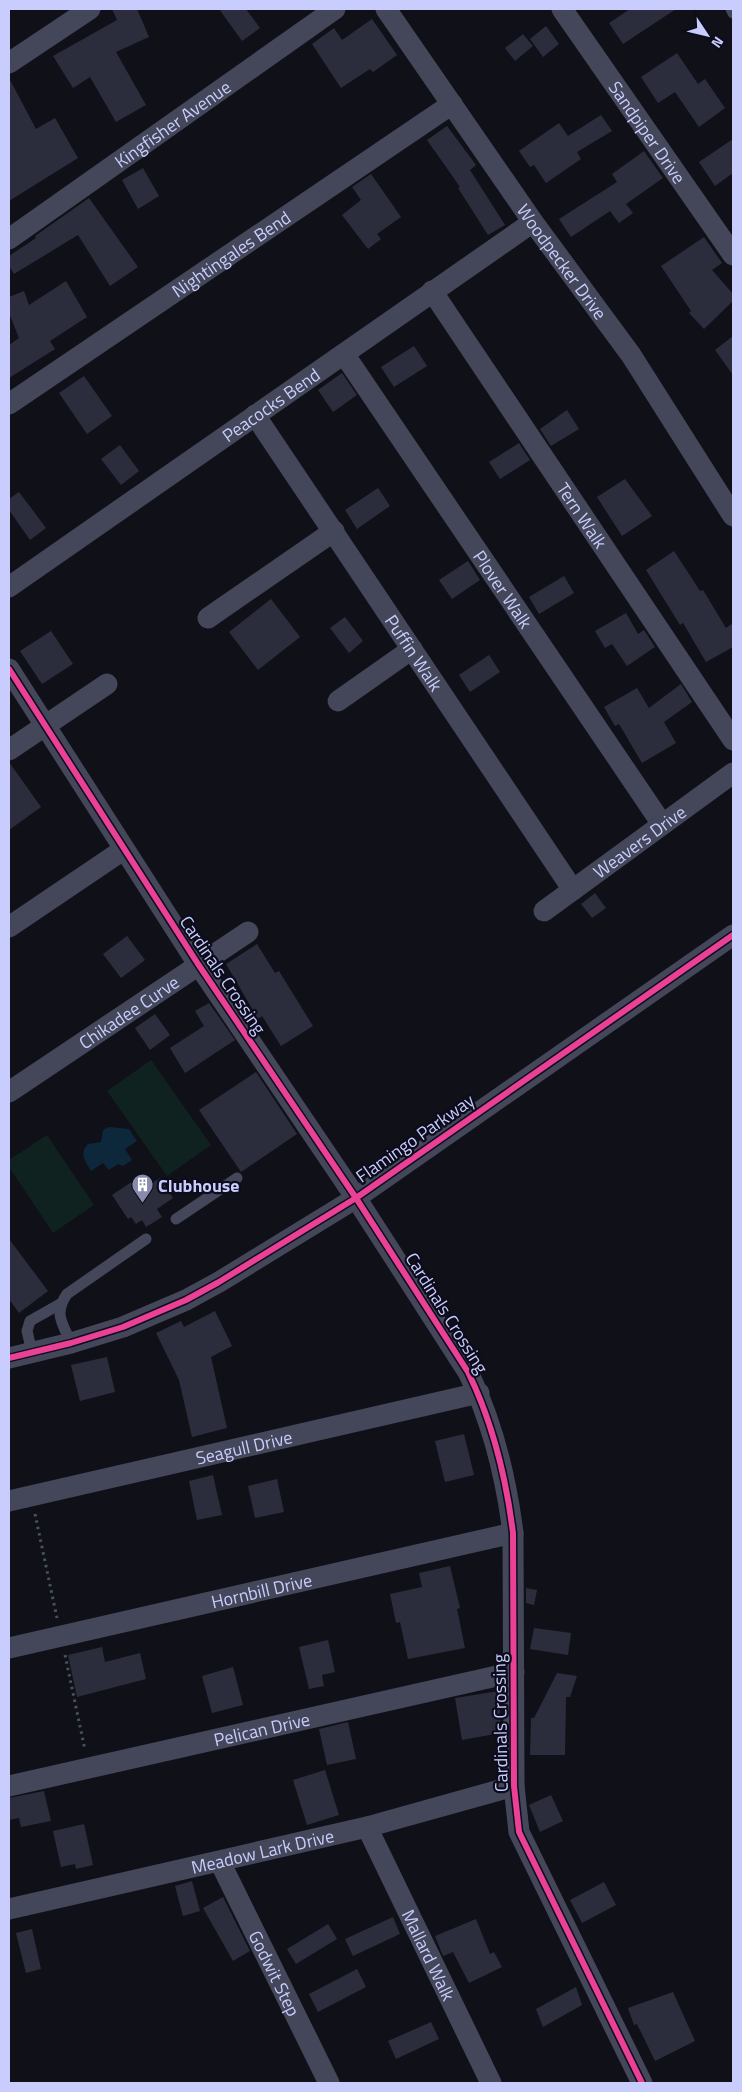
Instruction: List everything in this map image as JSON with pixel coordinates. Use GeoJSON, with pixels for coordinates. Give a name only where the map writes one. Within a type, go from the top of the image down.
{"type":"FeatureCollection","features":[{"type":"Feature","properties":{"kind":"street"},"geometry":{"type":"LineString","coordinates":[[9,64],[90,9]]}},
{"type":"Feature","properties":{"kind":"street","name":"Kingfisher Avenue"},"geometry":{"type":"LineString","coordinates":[[9,239],[335,9]]}},
{"type":"Feature","properties":{"kind":"street","name":"Woodpecker Drive"},"geometry":{"type":"LineString","coordinates":[[386,9],[533,222],[632,355],[733,516]]}},
{"type":"Feature","properties":{"kind":"street","name":"Sandpiper Drive"},"geometry":{"type":"LineString","coordinates":[[562,9],[733,255]]}},
{"type":"Feature","properties":{"kind":"street","name":"Nightingales Bend"},"geometry":{"type":"LineString","coordinates":[[9,404],[452,104]]}},
{"type":"Feature","properties":{"kind":"street","name":"Peacocks Bend"},"geometry":{"type":"LineString","coordinates":[[9,587],[533,222]]}},
{"type":"Feature","properties":{"kind":"street","name":"Tern Walk"},"geometry":{"type":"LineString","coordinates":[[432,291],[733,740]]}},
{"type":"Feature","properties":{"kind":"street","name":"Plover Walk"},"geometry":{"type":"LineString","coordinates":[[344,354],[662,824]]}},
{"type":"Feature","properties":{"kind":"street","name":"Puffin Walk"},"geometry":{"type":"LineString","coordinates":[[255,415],[573,890]]}},
{"type":"Feature","properties":{"kind":"street"},"geometry":{"type":"LineString","coordinates":[[208,618],[334,531]]}},
{"type":"Feature","properties":{"kind":"street"},"geometry":{"type":"LineString","coordinates":[[338,702],[412,649]]}},
{"type":"Feature","properties":{"kind":"street","name":"Cardinals Crossing"},"geometry":{"type":"LineString","coordinates":[[9,669],[123,850],[356,1198],[468,1372],[479,1393],[501,1463],[513,1533],[514,1786],[520,1832],[642,2083]]}},
{"type":"Feature","properties":{"kind":"street"},"geometry":{"type":"LineString","coordinates":[[9,750],[107,684]]}},
{"type":"Feature","properties":{"kind":"street","name":"Weavers Drive"},"geometry":{"type":"LineString","coordinates":[[544,911],[733,773]]}},
{"type":"Feature","properties":{"kind":"street"},"geometry":{"type":"LineString","coordinates":[[9,926],[123,850]]}},
{"type":"Feature","properties":{"kind":"street","name":"Chikadee Curve"},"geometry":{"type":"LineString","coordinates":[[9,1092],[248,932]]}},
{"type":"Feature","properties":{"kind":"street","name":"Flamingo Parkway"},"geometry":{"type":"LineString","coordinates":[[9,1358],[71,1343],[122,1327],[186,1300],[219,1282],[356,1198],[733,935]]}},
{"type":"Feature","properties":{"kind":"street","name":"Seagull Drive"},"geometry":{"type":"LineString","coordinates":[[9,1501],[479,1393]]}},
{"type":"Feature","properties":{"kind":"street","name":"Hornbill Drive"},"geometry":{"type":"LineString","coordinates":[[9,1648],[513,1533]]}},
{"type":"Feature","properties":{"kind":"street","name":"Pelican Drive"},"geometry":{"type":"LineString","coordinates":[[9,1786],[514,1672]]}},
{"type":"Feature","properties":{"kind":"street","name":"Meadow Lark Drive"},"geometry":{"type":"LineString","coordinates":[[9,1910],[367,1826],[514,1786]]}},
{"type":"Feature","properties":{"kind":"street","name":"Mallard Walk"},"geometry":{"type":"LineString","coordinates":[[367,1826],[491,2083]]}},
{"type":"Feature","properties":{"kind":"street","name":"Godwit Step"},"geometry":{"type":"LineString","coordinates":[[220,1862],[329,2083]]}},
{"type":"Feature","properties":{"kind":"lane"},"geometry":{"type":"LineString","coordinates":[[731,9],[733,13]]}},
{"type":"Feature","properties":{"kind":"lane"},"geometry":{"type":"LineString","coordinates":[[176,1219],[236,1178]]}},
{"type":"Feature","properties":{"kind":"lane"},"geometry":{"type":"LineString","coordinates":[[32,1352],[27,1330],[30,1321],[60,1304],[67,1294],[90,1276],[146,1239]]}},
{"type":"Feature","properties":{"kind":"lane"},"geometry":{"type":"LineString","coordinates":[[60,1304],[59,1314],[71,1343]]}},
{"type":"Feature","properties":{"kind":"green space"},"geometry":{"type":"Polygon","coordinates":[[[151,1060],[211,1145],[167,1176],[107,1091],[151,1060]]]}},
{"type":"Feature","properties":{"kind":"green space"},"geometry":{"type":"Polygon","coordinates":[[[47,1135],[94,1205],[53,1233],[9,1167],[9,1160],[47,1135]]]}},
{"type":"Feature","properties":{"kind":"water"},"geometry":{"type":"Polygon","coordinates":[[[109,1127],[129,1129],[137,1141],[125,1149],[132,1160],[123,1166],[118,1164],[109,1170],[103,1163],[91,1171],[83,1154],[85,1147],[88,1144],[101,1142],[103,1130],[109,1127]]]}},
{"type":"Feature","properties":{"kind":"building"},"geometry":{"type":"Polygon","coordinates":[[[112,9],[137,9],[149,37],[116,52],[146,105],[116,122],[90,77],[73,88],[53,56],[117,20],[112,9]]]}},
{"type":"Feature","properties":{"kind":"building"},"geometry":{"type":"Polygon","coordinates":[[[219,9],[246,9],[260,28],[242,41],[219,9]]]}},
{"type":"Feature","properties":{"kind":"building"},"geometry":{"type":"Polygon","coordinates":[[[630,9],[676,9],[623,44],[609,23],[630,9]]]}},
{"type":"Feature","properties":{"kind":"building"},"geometry":{"type":"Polygon","coordinates":[[[372,19],[397,55],[373,72],[370,69],[341,88],[312,44],[334,28],[342,40],[372,19]]]}},
{"type":"Feature","properties":{"kind":"building"},"geometry":{"type":"Polygon","coordinates":[[[546,26],[559,44],[543,57],[530,39],[546,26]]]}},
{"type":"Feature","properties":{"kind":"building"},"geometry":{"type":"Polygon","coordinates":[[[523,34],[533,46],[515,61],[505,48],[523,34]]]}},
{"type":"Feature","properties":{"kind":"building"},"geometry":{"type":"Polygon","coordinates":[[[677,53],[698,84],[705,79],[725,108],[699,127],[675,92],[658,103],[641,77],[677,53]]]}},
{"type":"Feature","properties":{"kind":"building"},"geometry":{"type":"Polygon","coordinates":[[[9,78],[36,129],[55,118],[78,158],[9,201],[9,78]]]}},
{"type":"Feature","properties":{"kind":"building"},"geometry":{"type":"Polygon","coordinates":[[[601,115],[612,131],[577,152],[581,159],[546,183],[534,165],[530,167],[519,151],[559,123],[568,136],[601,115]]]}},
{"type":"Feature","properties":{"kind":"building"},"geometry":{"type":"Polygon","coordinates":[[[447,126],[476,165],[470,170],[505,225],[488,235],[458,188],[460,187],[427,140],[447,126]]]}},
{"type":"Feature","properties":{"kind":"building"},"geometry":{"type":"Polygon","coordinates":[[[733,139],[733,173],[715,186],[699,162],[733,139]]]}},
{"type":"Feature","properties":{"kind":"building"},"geometry":{"type":"Polygon","coordinates":[[[644,151],[663,178],[626,204],[633,213],[619,223],[610,211],[571,237],[559,219],[617,182],[612,174],[644,151]]]}},
{"type":"Feature","properties":{"kind":"building"},"geometry":{"type":"Polygon","coordinates":[[[143,168],[159,196],[138,209],[122,180],[143,168]]]}},
{"type":"Feature","properties":{"kind":"building"},"geometry":{"type":"Polygon","coordinates":[[[371,174],[401,217],[377,234],[381,239],[368,249],[342,215],[361,200],[352,187],[371,174]]]}},
{"type":"Feature","properties":{"kind":"building"},"geometry":{"type":"Polygon","coordinates":[[[89,198],[138,267],[110,286],[78,235],[14,274],[9,266],[9,256],[89,198]]]}},
{"type":"Feature","properties":{"kind":"building"},"geometry":{"type":"Polygon","coordinates":[[[704,237],[722,263],[712,270],[733,294],[733,301],[704,329],[689,313],[691,311],[661,266],[704,237]]]}},
{"type":"Feature","properties":{"kind":"building"},"geometry":{"type":"Polygon","coordinates":[[[66,281],[87,317],[50,341],[55,349],[9,378],[9,345],[19,338],[9,313],[9,297],[24,291],[29,305],[66,281]]]}},
{"type":"Feature","properties":{"kind":"building"},"geometry":{"type":"Polygon","coordinates":[[[733,336],[733,375],[715,350],[733,336]]]}},
{"type":"Feature","properties":{"kind":"building"},"geometry":{"type":"Polygon","coordinates":[[[414,346],[427,366],[394,387],[381,367],[414,346]]]}},
{"type":"Feature","properties":{"kind":"building"},"geometry":{"type":"Polygon","coordinates":[[[342,373],[357,395],[333,412],[318,390],[342,373]]]}},
{"type":"Feature","properties":{"kind":"building"},"geometry":{"type":"Polygon","coordinates":[[[84,376],[112,416],[87,434],[59,393],[84,376]]]}},
{"type":"Feature","properties":{"kind":"building"},"geometry":{"type":"Polygon","coordinates":[[[567,410],[579,429],[551,446],[540,429],[567,410]]]}},
{"type":"Feature","properties":{"kind":"building"},"geometry":{"type":"Polygon","coordinates":[[[519,443],[530,460],[500,479],[489,462],[519,443]]]}},
{"type":"Feature","properties":{"kind":"building"},"geometry":{"type":"Polygon","coordinates":[[[120,445],[139,471],[121,485],[101,459],[120,445]]]}},
{"type":"Feature","properties":{"kind":"building"},"geometry":{"type":"Polygon","coordinates":[[[625,479],[652,516],[622,536],[597,497],[625,479]]]}},
{"type":"Feature","properties":{"kind":"building"},"geometry":{"type":"Polygon","coordinates":[[[378,488],[390,506],[357,529],[345,510],[378,488]]]}},
{"type":"Feature","properties":{"kind":"building"},"geometry":{"type":"Polygon","coordinates":[[[19,492],[46,528],[30,540],[9,510],[9,499],[19,492]]]}},
{"type":"Feature","properties":{"kind":"building"},"geometry":{"type":"Polygon","coordinates":[[[674,551],[700,591],[703,590],[726,628],[733,623],[733,647],[706,662],[683,623],[680,625],[646,570],[674,551]]]}},
{"type":"Feature","properties":{"kind":"building"},"geometry":{"type":"Polygon","coordinates":[[[468,561],[480,580],[452,599],[439,580],[468,561]]]}},
{"type":"Feature","properties":{"kind":"building"},"geometry":{"type":"Polygon","coordinates":[[[564,576],[574,593],[539,614],[529,597],[564,576]]]}},
{"type":"Feature","properties":{"kind":"building"},"geometry":{"type":"Polygon","coordinates":[[[271,599],[300,637],[258,670],[229,632],[271,599]]]}},
{"type":"Feature","properties":{"kind":"building"},"geometry":{"type":"Polygon","coordinates":[[[626,613],[638,634],[644,630],[655,647],[627,666],[612,644],[605,648],[595,631],[626,613]]]}},
{"type":"Feature","properties":{"kind":"building"},"geometry":{"type":"Polygon","coordinates":[[[345,617],[363,641],[349,653],[330,628],[345,617]]]}},
{"type":"Feature","properties":{"kind":"building"},"geometry":{"type":"Polygon","coordinates":[[[51,631],[73,664],[42,684],[20,651],[51,631]]]}},
{"type":"Feature","properties":{"kind":"building"},"geometry":{"type":"Polygon","coordinates":[[[489,655],[500,672],[470,692],[459,675],[489,655]]]}},
{"type":"Feature","properties":{"kind":"building"},"geometry":{"type":"Polygon","coordinates":[[[681,684],[692,702],[664,722],[676,743],[642,763],[619,724],[615,726],[604,707],[637,688],[649,708],[681,684]]]}},
{"type":"Feature","properties":{"kind":"building"},"geometry":{"type":"Polygon","coordinates":[[[9,762],[41,807],[9,830],[9,762]]]}},
{"type":"Feature","properties":{"kind":"building"},"geometry":{"type":"Polygon","coordinates":[[[595,893],[606,908],[592,918],[581,904],[595,893]]]}},
{"type":"Feature","properties":{"kind":"building"},"geometry":{"type":"Polygon","coordinates":[[[127,936],[145,960],[121,978],[103,954],[127,936]]]}},
{"type":"Feature","properties":{"kind":"building"},"geometry":{"type":"Polygon","coordinates":[[[257,944],[275,973],[279,971],[313,1026],[281,1046],[262,1016],[258,1019],[226,964],[257,944]]]}},
{"type":"Feature","properties":{"kind":"building"},"geometry":{"type":"Polygon","coordinates":[[[209,1003],[235,1040],[185,1073],[170,1048],[204,1026],[195,1011],[209,1003]]]}},
{"type":"Feature","properties":{"kind":"building"},"geometry":{"type":"Polygon","coordinates":[[[155,1014],[170,1035],[150,1050],[135,1028],[155,1014]]]}},
{"type":"Feature","properties":{"kind":"building"},"geometry":{"type":"Polygon","coordinates":[[[256,1072],[297,1134],[241,1172],[199,1110],[256,1072]]]}},
{"type":"Feature","properties":{"kind":"building","name":"Clubhouse"},"geometry":{"type":"Polygon","coordinates":[[[145,1173],[152,1183],[160,1178],[173,1198],[157,1209],[162,1217],[146,1227],[142,1220],[136,1224],[131,1217],[128,1219],[112,1195],[145,1173]]]}},
{"type":"Feature","properties":{"kind":"building"},"geometry":{"type":"Polygon","coordinates":[[[9,1239],[48,1291],[19,1313],[9,1299],[9,1239]]]}},
{"type":"Feature","properties":{"kind":"building"},"geometry":{"type":"Polygon","coordinates":[[[215,1311],[232,1346],[211,1357],[227,1428],[192,1437],[179,1380],[156,1333],[181,1321],[184,1327],[215,1311]]]}},
{"type":"Feature","properties":{"kind":"building"},"geometry":{"type":"Polygon","coordinates":[[[107,1357],[115,1392],[80,1401],[71,1365],[107,1357]]]}},
{"type":"Feature","properties":{"kind":"building"},"geometry":{"type":"Polygon","coordinates":[[[464,1434],[474,1475],[445,1482],[435,1441],[464,1434]]]}},
{"type":"Feature","properties":{"kind":"building"},"geometry":{"type":"Polygon","coordinates":[[[213,1475],[222,1515],[197,1520],[189,1481],[213,1475]]]}},
{"type":"Feature","properties":{"kind":"building"},"geometry":{"type":"Polygon","coordinates":[[[277,1479],[284,1512],[255,1518],[248,1486],[277,1479]]]}},
{"type":"Feature","properties":{"kind":"building"},"geometry":{"type":"Polygon","coordinates":[[[450,1566],[460,1608],[457,1609],[465,1648],[408,1659],[400,1622],[396,1623],[390,1594],[422,1587],[419,1573],[450,1566]]]}},
{"type":"Feature","properties":{"kind":"building"},"geometry":{"type":"Polygon","coordinates":[[[526,1588],[537,1590],[534,1605],[526,1603],[526,1588]]]}},
{"type":"Feature","properties":{"kind":"building"},"geometry":{"type":"Polygon","coordinates":[[[534,1628],[571,1633],[568,1655],[530,1649],[534,1628]]]}},
{"type":"Feature","properties":{"kind":"building"},"geometry":{"type":"Polygon","coordinates":[[[328,1640],[335,1672],[322,1675],[324,1686],[309,1689],[299,1647],[328,1640]]]}},
{"type":"Feature","properties":{"kind":"building"},"geometry":{"type":"Polygon","coordinates":[[[102,1647],[105,1662],[140,1653],[146,1679],[77,1697],[68,1655],[102,1647]]]}},
{"type":"Feature","properties":{"kind":"building"},"geometry":{"type":"Polygon","coordinates":[[[233,1667],[243,1705],[212,1713],[202,1676],[233,1667]]]}},
{"type":"Feature","properties":{"kind":"building"},"geometry":{"type":"Polygon","coordinates":[[[557,1673],[577,1676],[570,1697],[566,1697],[565,1755],[530,1755],[531,1718],[534,1718],[557,1673]]]}},
{"type":"Feature","properties":{"kind":"building"},"geometry":{"type":"Polygon","coordinates":[[[499,1691],[501,1733],[462,1740],[455,1698],[499,1691]]]}},
{"type":"Feature","properties":{"kind":"building"},"geometry":{"type":"Polygon","coordinates":[[[348,1722],[356,1759],[327,1765],[319,1729],[348,1722]]]}},
{"type":"Feature","properties":{"kind":"building"},"geometry":{"type":"Polygon","coordinates":[[[325,1770],[339,1815],[307,1825],[293,1780],[325,1770]]]}},
{"type":"Feature","properties":{"kind":"building"},"geometry":{"type":"Polygon","coordinates":[[[44,1791],[51,1821],[21,1827],[19,1818],[9,1820],[9,1798],[44,1791]]]}},
{"type":"Feature","properties":{"kind":"building"},"geometry":{"type":"Polygon","coordinates":[[[551,1795],[563,1821],[540,1832],[529,1805],[551,1795]]]}},
{"type":"Feature","properties":{"kind":"building"},"geometry":{"type":"Polygon","coordinates":[[[84,1824],[93,1865],[76,1869],[75,1864],[61,1867],[53,1831],[84,1824]]]}},
{"type":"Feature","properties":{"kind":"building"},"geometry":{"type":"Polygon","coordinates":[[[192,1881],[200,1911],[183,1916],[175,1886],[192,1881]]]}},
{"type":"Feature","properties":{"kind":"building"},"geometry":{"type":"Polygon","coordinates":[[[604,1882],[616,1905],[582,1923],[570,1900],[604,1882]]]}},
{"type":"Feature","properties":{"kind":"building"},"geometry":{"type":"Polygon","coordinates":[[[223,1897],[250,1951],[233,1961],[203,1908],[223,1897]]]}},
{"type":"Feature","properties":{"kind":"building"},"geometry":{"type":"Polygon","coordinates":[[[393,1917],[400,1934],[353,1956],[345,1939],[393,1917]]]}},
{"type":"Feature","properties":{"kind":"building"},"geometry":{"type":"Polygon","coordinates":[[[476,1919],[490,1954],[494,1952],[502,1967],[469,1983],[453,1952],[443,1956],[435,1936],[476,1919]]]}},
{"type":"Feature","properties":{"kind":"building"},"geometry":{"type":"Polygon","coordinates":[[[328,1924],[337,1939],[296,1964],[287,1949],[328,1924]]]}},
{"type":"Feature","properties":{"kind":"building"},"geometry":{"type":"Polygon","coordinates":[[[32,1929],[41,1969],[26,1973],[16,1933],[32,1929]]]}},
{"type":"Feature","properties":{"kind":"building"},"geometry":{"type":"Polygon","coordinates":[[[357,1969],[366,1987],[318,2012],[309,1994],[357,1969]]]}},
{"type":"Feature","properties":{"kind":"building"},"geometry":{"type":"Polygon","coordinates":[[[576,1987],[582,2005],[543,2027],[536,2009],[576,1987]]]}},
{"type":"Feature","properties":{"kind":"building"},"geometry":{"type":"Polygon","coordinates":[[[673,1992],[695,2041],[655,2061],[637,2024],[634,2025],[628,2008],[673,1992]]]}},
{"type":"Feature","properties":{"kind":"building"},"geometry":{"type":"Polygon","coordinates":[[[431,2022],[439,2039],[396,2059],[388,2041],[431,2022]]]}},
{"type":"Feature","properties":{"kind":"cycle path"},"geometry":{"type":"LineString","coordinates":[[9,669],[198,964],[356,1198],[468,1372],[477,1391],[497,1451],[507,1491],[513,1533],[514,1786],[519,1832],[642,2083]]}},
{"type":"Feature","properties":{"kind":"cycle path"},"geometry":{"type":"LineString","coordinates":[[9,1358],[71,1343],[123,1327],[186,1300],[219,1282],[356,1198],[733,935]]}},
{"type":"Feature","properties":{"kind":"place","name":"Clubhouse"},"geometry":{"type":"Point","coordinates":[142,1204]}}]}
